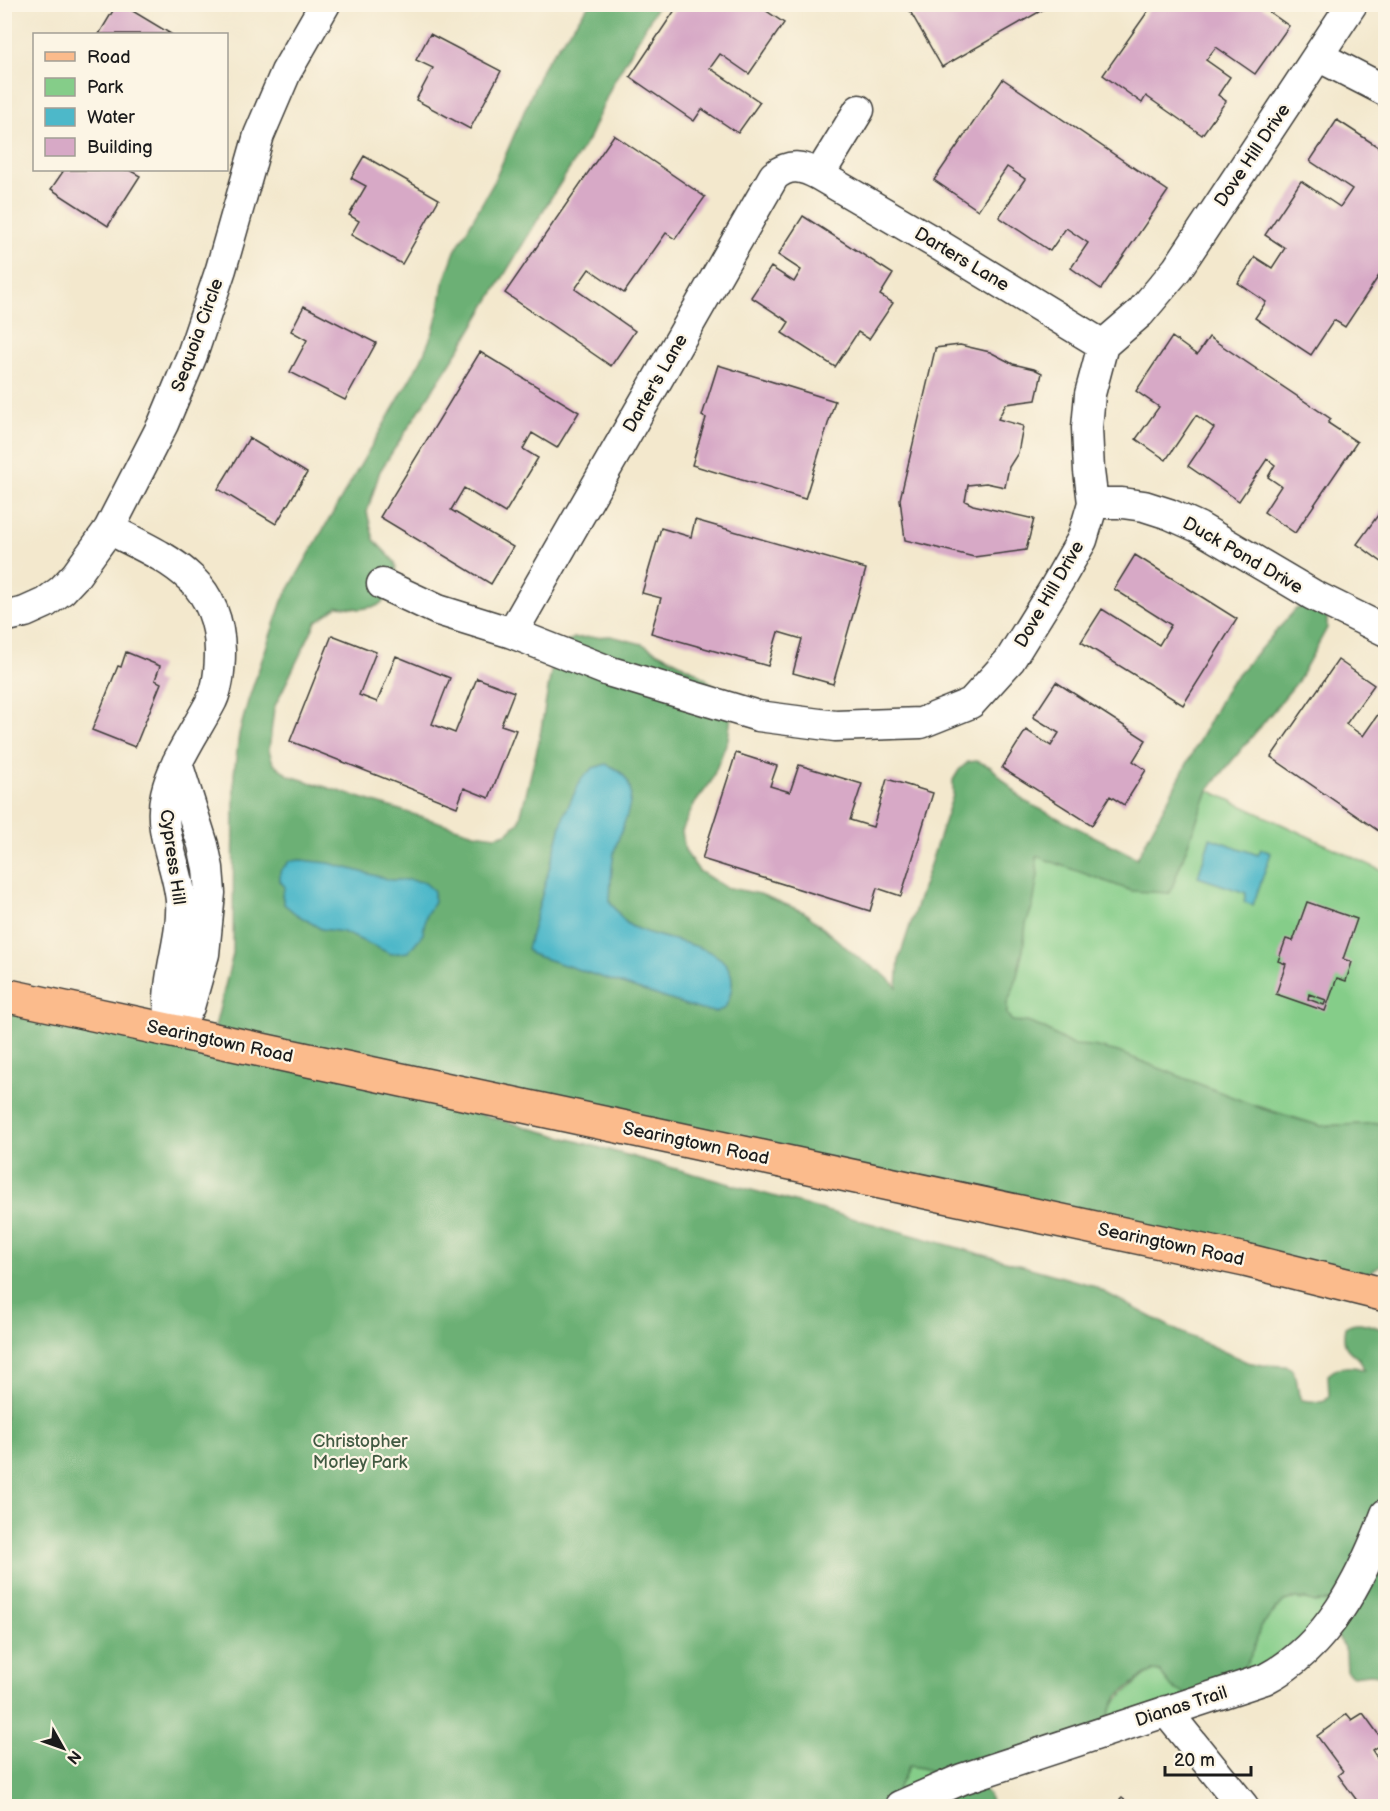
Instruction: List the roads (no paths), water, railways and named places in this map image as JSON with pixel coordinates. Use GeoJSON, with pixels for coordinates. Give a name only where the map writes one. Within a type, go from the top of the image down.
{"type":"FeatureCollection","features":[{"type":"Feature","properties":{"kind":"main road","name":"Searingtown Road"},"geometry":{"type":"LineString","coordinates":[[4,995],[1245,1260],[1386,1295]]}},
{"type":"Feature","properties":{"kind":"street","name":"Sequoia Circle"},"geometry":{"type":"LineString","coordinates":[[4,617],[25,612],[45,603],[62,590],[76,575],[109,529],[163,424],[192,355],[221,269],[259,135],[286,72],[325,4]]}},
{"type":"Feature","properties":{"kind":"street","name":"Dove Hill Drive"},"geometry":{"type":"LineString","coordinates":[[382,584],[463,619],[512,633],[611,672],[758,716],[835,726],[921,723],[971,703],[1010,660],[1082,540],[1093,503],[1087,428],[1090,394],[1103,345],[1140,313],[1178,269],[1352,4]]}},
{"type":"Feature","properties":{"kind":"street"},"geometry":{"type":"LineString","coordinates":[[1318,56],[1386,91]]}},
{"type":"Feature","properties":{"kind":"street"},"geometry":{"type":"LineString","coordinates":[[819,175],[859,110]]}},
{"type":"Feature","properties":{"kind":"street","name":"Darter's Lane"},"geometry":{"type":"LineString","coordinates":[[512,633],[774,176],[782,170],[793,167],[804,167],[819,175]]}},
{"type":"Feature","properties":{"kind":"street","name":"Darters Lane"},"geometry":{"type":"LineString","coordinates":[[819,175],[1103,345]]}},
{"type":"Feature","properties":{"kind":"street","name":"Duck Pond Drive"},"geometry":{"type":"LineString","coordinates":[[1093,503],[1133,505],[1169,513],[1198,527],[1313,595],[1386,631]]}},
{"type":"Feature","properties":{"kind":"street","name":"Cypress Hill"},"geometry":{"type":"LineString","coordinates":[[109,529],[179,567],[197,584],[210,603],[217,621],[220,642],[220,667],[213,698],[177,763],[166,794],[164,814],[167,838],[179,882],[181,904],[180,931],[169,1002],[174,1031]]}},
{"type":"Feature","properties":{"kind":"street","name":"Dianas Trail"},"geometry":{"type":"LineString","coordinates":[[900,1806],[962,1779],[1265,1679],[1300,1657],[1325,1631],[1346,1599],[1386,1514]]}},
{"type":"Feature","properties":{"kind":"street"},"geometry":{"type":"LineString","coordinates":[[1166,1711],[1243,1806]]}},
{"type":"Feature","properties":{"kind":"water"},"geometry":{"type":"Polygon","coordinates":[[[606,764],[619,771],[627,780],[630,790],[628,812],[615,849],[610,901],[631,926],[647,933],[704,949],[720,958],[729,970],[732,986],[725,1008],[716,1012],[701,1010],[531,954],[527,949],[564,815],[581,779],[593,768],[606,764]]]}},
{"type":"Feature","properties":{"kind":"water"},"geometry":{"type":"Polygon","coordinates":[[[1210,838],[1258,855],[1261,849],[1271,853],[1253,905],[1244,902],[1246,893],[1198,877],[1210,838]]]}},
{"type":"Feature","properties":{"kind":"water"},"geometry":{"type":"Polygon","coordinates":[[[290,861],[329,863],[391,880],[424,882],[434,891],[434,902],[426,915],[423,934],[408,952],[391,954],[343,932],[321,929],[296,914],[284,904],[282,895],[285,887],[280,881],[280,871],[290,861]]]}},
{"type":"Feature","properties":{"kind":"park label","name":"Christopher Morley Park"},"geometry":{"type":"Point","coordinates":[360,1451]}}]}
